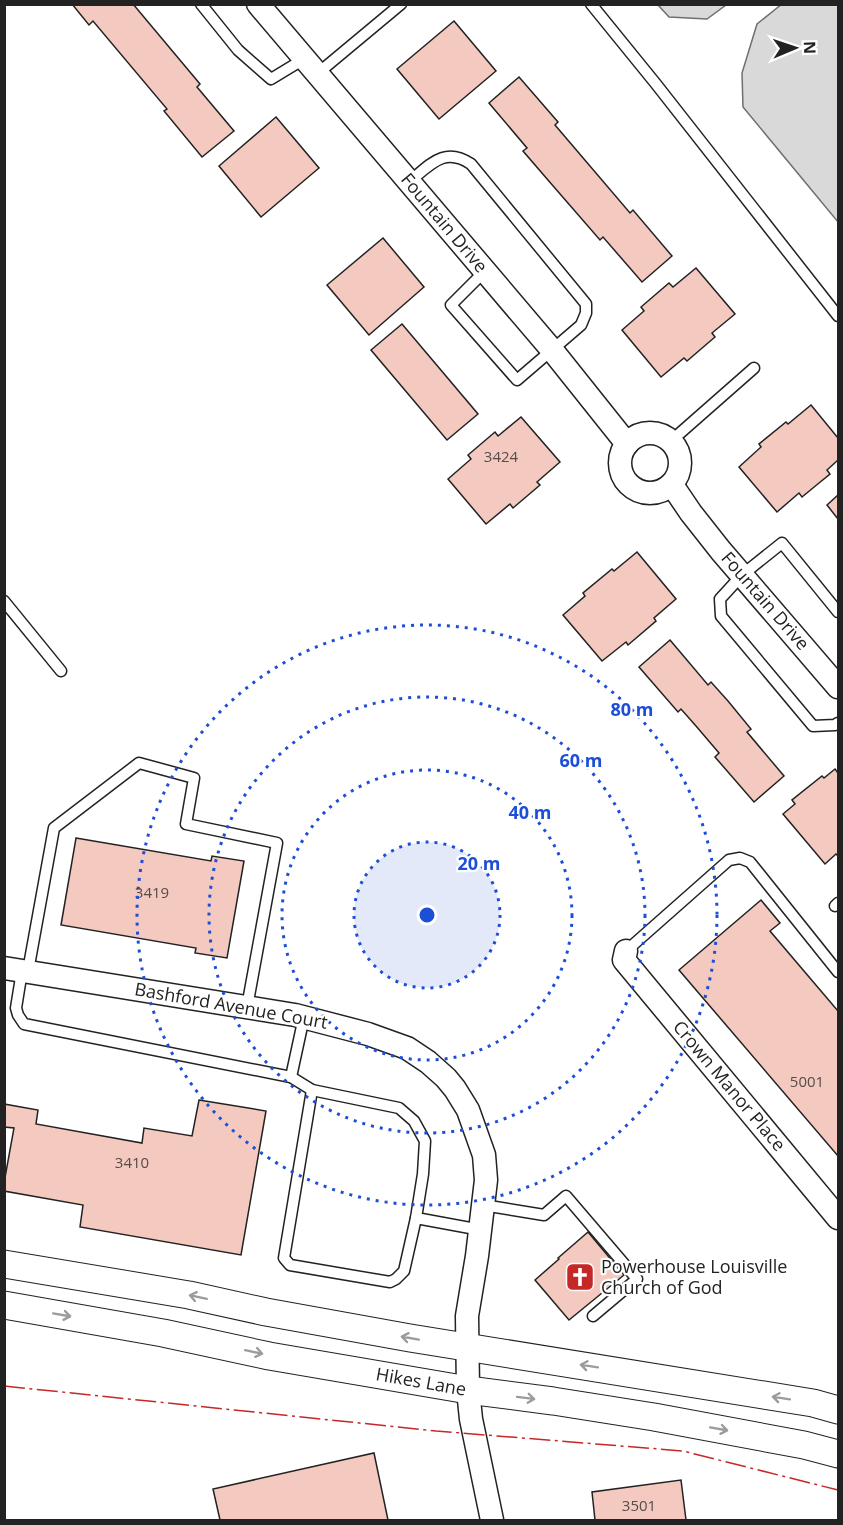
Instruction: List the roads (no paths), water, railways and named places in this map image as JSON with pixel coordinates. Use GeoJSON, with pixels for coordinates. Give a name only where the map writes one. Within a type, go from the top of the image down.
{"type":"FeatureCollection","features":[{"type":"Feature","properties":{"kind":"street","name":"Fountain Drive"},"geometry":{"type":"LineString","coordinates":[[258,4],[552,350],[627,444]]}},
{"type":"Feature","properties":{"kind":"street"},"geometry":{"type":"LineString","coordinates":[[652,433],[662,435],[671,441],[677,448],[680,458],[677,477],[672,484],[655,493],[645,493],[628,484],[622,476],[621,455],[633,438],[652,433]]}},
{"type":"Feature","properties":{"kind":"street","name":"Fountain Drive"},"geometry":{"type":"LineString","coordinates":[[672,484],[691,513],[838,687]]}},
{"type":"Feature","properties":{"kind":"street","name":"Crown Manor Place"},"geometry":{"type":"LineString","coordinates":[[626,951],[624,960],[838,1218]]}},
{"type":"Feature","properties":{"kind":"street","name":"Bashford Avenue Court"},"geometry":{"type":"LineString","coordinates":[[18,970],[303,1017],[368,1034],[407,1048],[446,1078],[468,1110],[484,1155],[486,1180],[481,1230],[467,1316],[468,1390],[471,1419],[492,1521]]}},
{"type":"Feature","properties":{"kind":"street"},"geometry":{"type":"LineString","coordinates":[[4,1264],[189,1295],[266,1312],[410,1338],[813,1403],[838,1410]]}},
{"type":"Feature","properties":{"kind":"street","name":"Hikes Lane"},"geometry":{"type":"LineString","coordinates":[[4,1305],[163,1333],[269,1356],[468,1390],[654,1417],[804,1445],[838,1454]]}},
{"type":"Feature","properties":{"kind":"lane"},"geometry":{"type":"LineString","coordinates":[[201,4],[238,50],[271,79],[311,66],[401,4]]}},
{"type":"Feature","properties":{"kind":"lane"},"geometry":{"type":"LineString","coordinates":[[591,4],[838,316]]}},
{"type":"Feature","properties":{"kind":"lane"},"geometry":{"type":"LineString","coordinates":[[409,182],[436,160],[446,157],[461,158],[471,164],[586,304],[586,313],[581,325],[517,380],[451,305],[485,271]]}},
{"type":"Feature","properties":{"kind":"lane"},"geometry":{"type":"LineString","coordinates":[[671,441],[754,368]]}},
{"type":"Feature","properties":{"kind":"lane"},"geometry":{"type":"LineString","coordinates":[[838,612],[782,543],[742,575],[720,599],[721,616],[813,726],[835,726],[838,723]]}},
{"type":"Feature","properties":{"kind":"lane"},"geometry":{"type":"LineString","coordinates":[[4,601],[62,671]]}},
{"type":"Feature","properties":{"kind":"lane"},"geometry":{"type":"LineString","coordinates":[[247,1007],[276,843],[186,824],[194,778],[139,763],[54,828],[18,970],[16,1008],[18,1015],[24,1024],[291,1077],[312,1090],[399,1108],[414,1121],[425,1141],[423,1174],[416,1218],[404,1271],[390,1282],[290,1265],[284,1258],[312,1090]]}},
{"type":"Feature","properties":{"kind":"lane"},"geometry":{"type":"LineString","coordinates":[[626,951],[729,860],[740,858],[750,862],[838,972]]}},
{"type":"Feature","properties":{"kind":"lane"},"geometry":{"type":"LineString","coordinates":[[291,1077],[303,1017]]}},
{"type":"Feature","properties":{"kind":"lane"},"geometry":{"type":"LineString","coordinates":[[483,1205],[544,1215],[566,1196],[637,1280],[593,1316]]}},
{"type":"Feature","properties":{"kind":"lane"},"geometry":{"type":"LineString","coordinates":[[416,1218],[481,1230]]}},
{"type":"Feature","properties":{"kind":"place","name":"Powerhouse Louisville Church of God"},"geometry":{"type":"Point","coordinates":[580,1277]}}]}
